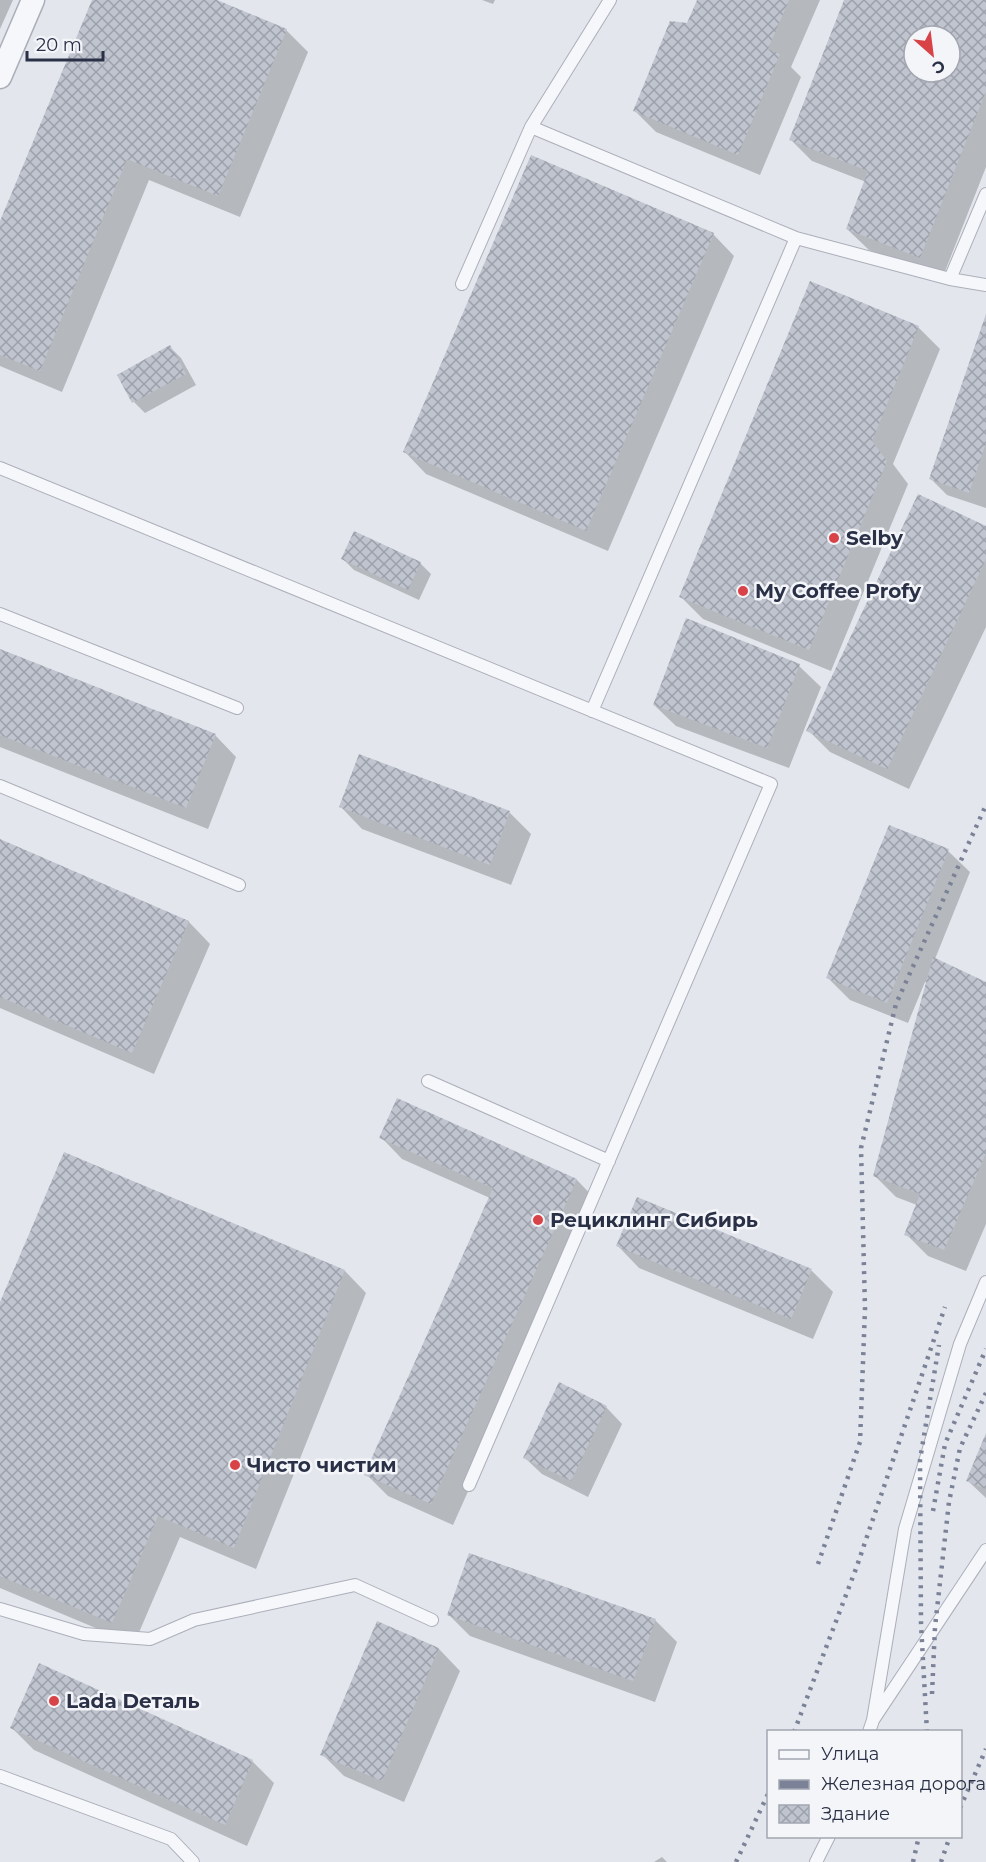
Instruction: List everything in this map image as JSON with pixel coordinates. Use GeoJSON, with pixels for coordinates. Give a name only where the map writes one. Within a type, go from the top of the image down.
{"type":"FeatureCollection","features":[{"type":"Feature","properties":{"kind":"street"},"geometry":{"type":"LineString","coordinates":[[0,77],[33,0]]}},
{"type":"Feature","properties":{"kind":"lane"},"geometry":{"type":"LineString","coordinates":[[462,284],[531,127],[610,0]]}},
{"type":"Feature","properties":{"kind":"lane"},"geometry":{"type":"LineString","coordinates":[[531,127],[796,238],[950,279],[986,285]]}},
{"type":"Feature","properties":{"kind":"lane"},"geometry":{"type":"LineString","coordinates":[[950,279],[986,194]]}},
{"type":"Feature","properties":{"kind":"lane"},"geometry":{"type":"LineString","coordinates":[[592,711],[796,238]]}},
{"type":"Feature","properties":{"kind":"lane"},"geometry":{"type":"LineString","coordinates":[[0,468],[771,784],[469,1485]]}},
{"type":"Feature","properties":{"kind":"lane"},"geometry":{"type":"LineString","coordinates":[[0,614],[237,708]]}},
{"type":"Feature","properties":{"kind":"lane"},"geometry":{"type":"LineString","coordinates":[[0,786],[239,885]]}},
{"type":"Feature","properties":{"kind":"lane"},"geometry":{"type":"LineString","coordinates":[[428,1081],[609,1161]]}},
{"type":"Feature","properties":{"kind":"lane"},"geometry":{"type":"LineString","coordinates":[[871,1726],[905,1528],[960,1344],[986,1282]]}},
{"type":"Feature","properties":{"kind":"lane"},"geometry":{"type":"LineString","coordinates":[[871,1726],[986,1550]]}},
{"type":"Feature","properties":{"kind":"lane"},"geometry":{"type":"LineString","coordinates":[[0,1609],[84,1634],[150,1639],[194,1620],[355,1585],[432,1620]]}},
{"type":"Feature","properties":{"kind":"lane"},"geometry":{"type":"LineString","coordinates":[[0,1776],[171,1839],[193,1862]]}},
{"type":"Feature","properties":{"kind":"lane"},"geometry":{"type":"LineString","coordinates":[[816,1862],[828,1838]]}},
{"type":"Feature","properties":{"kind":"building"},"geometry":{"type":"Polygon","coordinates":[[[92,0],[217,0],[287,29],[218,196],[127,159],[40,371],[0,355],[0,221],[92,0]]]}},
{"type":"Feature","properties":{"kind":"building"},"geometry":{"type":"Polygon","coordinates":[[[697,0],[789,0],[768,49],[780,54],[738,155],[633,111],[670,21],[687,23],[697,0]]]}},
{"type":"Feature","properties":{"kind":"building"},"geometry":{"type":"Polygon","coordinates":[[[844,0],[986,0],[986,91],[920,258],[846,229],[868,171],[789,140],[844,0]]]}},
{"type":"Feature","properties":{"kind":"building"},"geometry":{"type":"Polygon","coordinates":[[[531,155],[714,233],[586,531],[403,452],[531,155]]]}},
{"type":"Feature","properties":{"kind":"building"},"geometry":{"type":"Polygon","coordinates":[[[810,281],[919,326],[872,441],[887,461],[809,650],[679,597],[810,281]]]}},
{"type":"Feature","properties":{"kind":"building"},"geometry":{"type":"Polygon","coordinates":[[[986,314],[986,443],[969,493],[929,479],[986,314]]]}},
{"type":"Feature","properties":{"kind":"building"},"geometry":{"type":"Polygon","coordinates":[[[170,345],[186,374],[132,403],[117,375],[170,345]]]}},
{"type":"Feature","properties":{"kind":"building"},"geometry":{"type":"Polygon","coordinates":[[[918,494],[986,526],[986,559],[887,769],[806,731],[918,494]]]}},
{"type":"Feature","properties":{"kind":"building"},"geometry":{"type":"Polygon","coordinates":[[[354,531],[421,562],[408,590],[341,559],[354,531]]]}},
{"type":"Feature","properties":{"kind":"building"},"geometry":{"type":"Polygon","coordinates":[[[686,618],[800,664],[767,748],[653,705],[686,618]]]}},
{"type":"Feature","properties":{"kind":"building"},"geometry":{"type":"Polygon","coordinates":[[[0,649],[216,734],[186,808],[0,735],[0,649]]]}},
{"type":"Feature","properties":{"kind":"building"},"geometry":{"type":"Polygon","coordinates":[[[359,754],[510,811],[490,865],[339,807],[359,754]]]}},
{"type":"Feature","properties":{"kind":"building"},"geometry":{"type":"Polygon","coordinates":[[[889,825],[949,849],[887,1003],[826,978],[889,825]]]}},
{"type":"Feature","properties":{"kind":"building"},"geometry":{"type":"Polygon","coordinates":[[[0,839],[189,921],[132,1053],[0,997],[0,839]]]}},
{"type":"Feature","properties":{"kind":"building"},"geometry":{"type":"Polygon","coordinates":[[[933,957],[986,982],[986,1153],[944,1250],[904,1235],[920,1194],[873,1176],[933,957]]]}},
{"type":"Feature","properties":{"kind":"building"},"geometry":{"type":"Polygon","coordinates":[[[397,1098],[577,1179],[431,1504],[364,1475],[493,1188],[379,1138],[397,1098]]]}},
{"type":"Feature","properties":{"kind":"building"},"geometry":{"type":"Polygon","coordinates":[[[64,1152],[345,1270],[234,1548],[158,1516],[112,1623],[0,1576],[0,1302],[64,1152]]]}},
{"type":"Feature","properties":{"kind":"building"},"geometry":{"type":"Polygon","coordinates":[[[637,1197],[812,1269],[791,1319],[616,1246],[637,1197]]]}},
{"type":"Feature","properties":{"kind":"building"},"geometry":{"type":"Polygon","coordinates":[[[559,1382],[607,1406],[571,1481],[523,1458],[559,1382]]]}},
{"type":"Feature","properties":{"kind":"building"},"geometry":{"type":"Polygon","coordinates":[[[986,1433],[986,1489],[966,1481],[986,1433]]]}},
{"type":"Feature","properties":{"kind":"building"},"geometry":{"type":"Polygon","coordinates":[[[469,1553],[656,1619],[633,1681],[447,1615],[469,1553]]]}},
{"type":"Feature","properties":{"kind":"building"},"geometry":{"type":"Polygon","coordinates":[[[377,1621],[439,1648],[382,1781],[320,1755],[377,1621]]]}},
{"type":"Feature","properties":{"kind":"building"},"geometry":{"type":"Polygon","coordinates":[[[39,1663],[253,1760],[225,1825],[10,1728],[39,1663]]]}},
{"type":"Feature","properties":{"kind":"railway"},"geometry":{"type":"LineString","coordinates":[[818,1564],[860,1442],[865,1309],[861,1148],[896,1004],[986,805]]}},
{"type":"Feature","properties":{"kind":"railway"},"geometry":{"type":"LineString","coordinates":[[795,1730],[857,1566],[945,1307]]}},
{"type":"Feature","properties":{"kind":"railway"},"geometry":{"type":"LineString","coordinates":[[927,1730],[921,1624],[920,1460],[939,1345]]}},
{"type":"Feature","properties":{"kind":"railway"},"geometry":{"type":"LineString","coordinates":[[933,1511],[945,1444],[986,1349]]}},
{"type":"Feature","properties":{"kind":"railway"},"geometry":{"type":"LineString","coordinates":[[932,1694],[935,1627],[949,1502],[960,1448],[986,1393]]}},
{"type":"Feature","properties":{"kind":"railway"},"geometry":{"type":"LineString","coordinates":[[962,1803],[986,1749]]}},
{"type":"Feature","properties":{"kind":"railway"},"geometry":{"type":"LineString","coordinates":[[736,1862],[767,1796]]}},
{"type":"Feature","properties":{"kind":"railway"},"geometry":{"type":"LineString","coordinates":[[913,1862],[919,1838]]}},
{"type":"Feature","properties":{"kind":"railway"},"geometry":{"type":"LineString","coordinates":[[941,1862],[949,1838]]}},
{"type":"Feature","properties":{"kind":"place","name":"Selby"},"geometry":{"type":"Point","coordinates":[834,538]}},
{"type":"Feature","properties":{"kind":"place","name":"My Coffee Profy"},"geometry":{"type":"Point","coordinates":[743,591]}},
{"type":"Feature","properties":{"kind":"place","name":"Рециклинг Сибирь"},"geometry":{"type":"Point","coordinates":[538,1220]}},
{"type":"Feature","properties":{"kind":"place","name":"Чисто чистим"},"geometry":{"type":"Point","coordinates":[235,1465]}},
{"type":"Feature","properties":{"kind":"place","name":"Lada Dеталь"},"geometry":{"type":"Point","coordinates":[54,1701]}}]}
